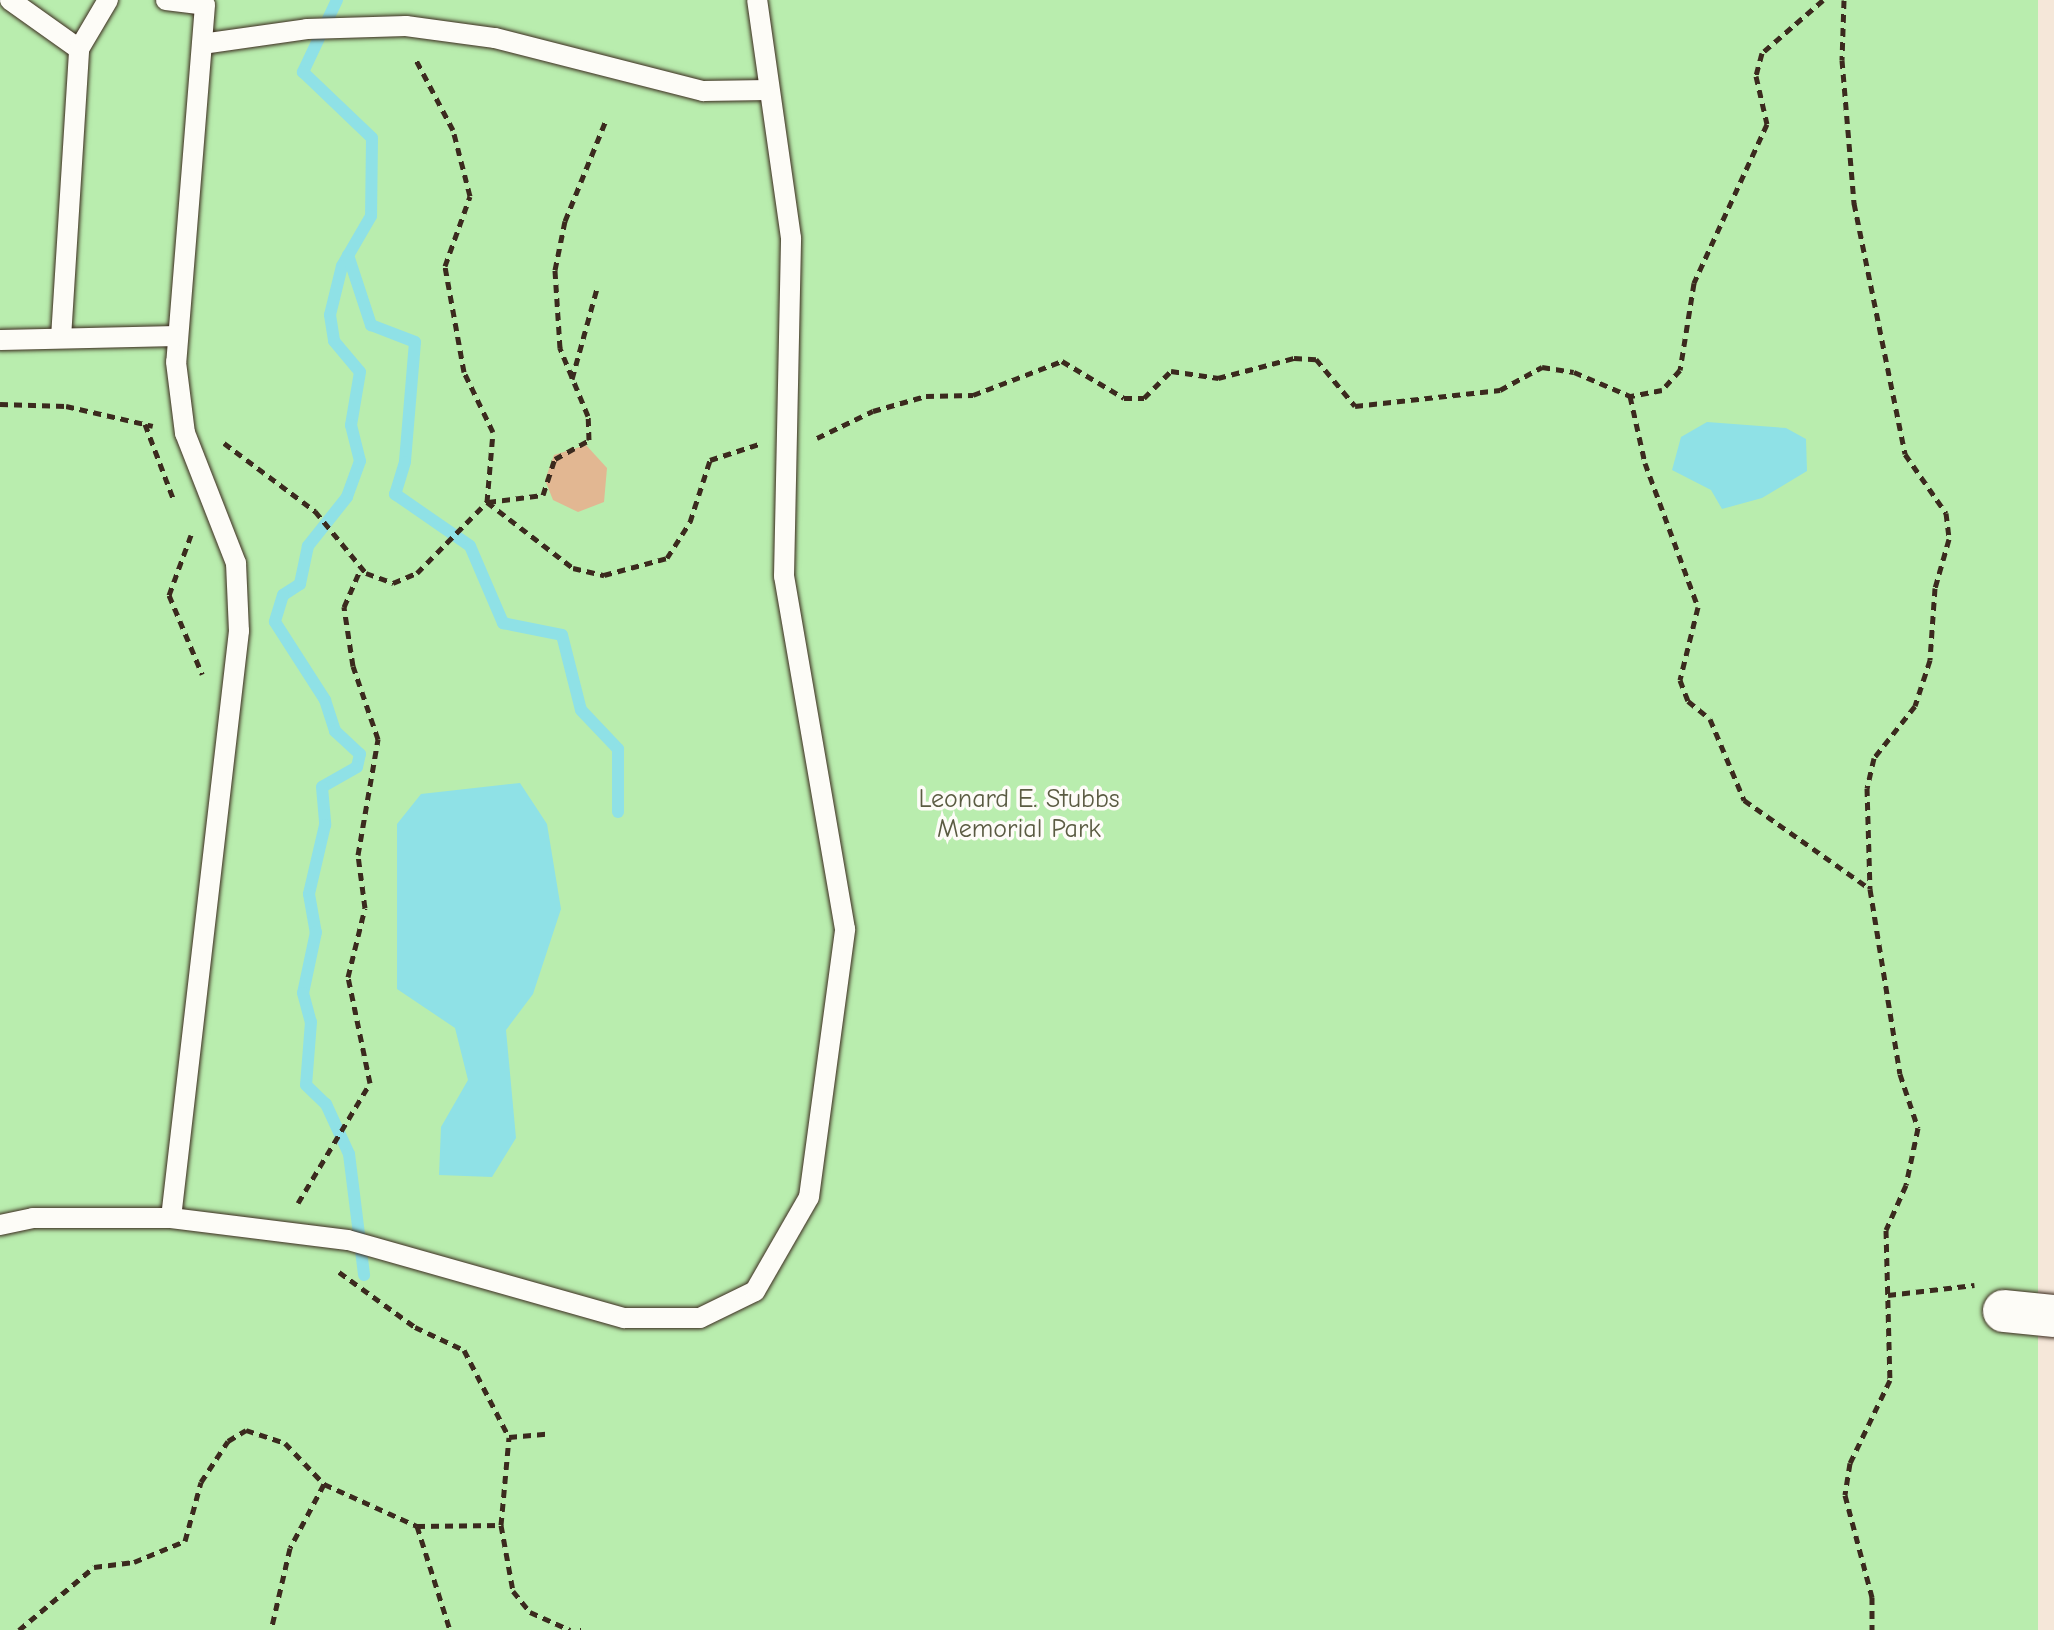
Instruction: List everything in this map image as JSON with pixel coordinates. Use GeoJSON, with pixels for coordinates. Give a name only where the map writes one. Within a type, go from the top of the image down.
{"type":"FeatureCollection","features":[{"type":"Feature","properties":{"kind":"street"},"geometry":{"type":"LineString","coordinates":[[2004,1311],[2054,1316]]}},
{"type":"Feature","properties":{"kind":"lane"},"geometry":{"type":"LineString","coordinates":[[10,0],[79,49]]}},
{"type":"Feature","properties":{"kind":"lane"},"geometry":{"type":"LineString","coordinates":[[61,338],[79,49],[108,0]]}},
{"type":"Feature","properties":{"kind":"lane"},"geometry":{"type":"LineString","coordinates":[[166,0],[205,5],[178,336],[185,433],[236,563],[239,631],[171,1218]]}},
{"type":"Feature","properties":{"kind":"lane"},"geometry":{"type":"LineString","coordinates":[[0,1225],[33,1218],[171,1218],[348,1240],[624,1318],[700,1318],[755,1291],[809,1197],[845,929],[784,576],[791,238],[757,0]]}},
{"type":"Feature","properties":{"kind":"lane"},"geometry":{"type":"LineString","coordinates":[[202,44],[307,29],[406,26],[495,38],[703,91],[768,90]]}},
{"type":"Feature","properties":{"kind":"lane"},"geometry":{"type":"LineString","coordinates":[[0,340],[178,336]]}},
{"type":"Feature","properties":{"kind":"path"},"geometry":{"type":"LineString","coordinates":[[487,502],[573,568],[604,575],[667,558],[690,522],[710,460],[742,444],[787,444],[833,435],[873,411],[926,396],[973,395],[1018,383],[1062,361],[1124,398],[1144,398],[1171,371],[1218,378],[1294,358],[1316,359],[1355,406],[1500,390],[1542,367],[1574,372],[1630,396],[1662,390],[1680,370],[1694,283],[1767,124],[1756,76],[1762,53],[1823,0]]}},
{"type":"Feature","properties":{"kind":"path"},"geometry":{"type":"LineString","coordinates":[[1844,0],[1842,60],[1854,203],[1905,454],[1946,513],[1949,539],[1935,588],[1930,660],[1915,706],[1874,758],[1867,788],[1870,889],[1900,1074],[1918,1128],[1906,1185],[1886,1230],[1890,1380],[1850,1463],[1845,1495],[1872,1597],[1872,1630]]}},
{"type":"Feature","properties":{"kind":"path"},"geometry":{"type":"LineString","coordinates":[[406,26],[420,78],[453,130],[470,196],[445,266],[464,372],[493,432],[487,502]]}},
{"type":"Feature","properties":{"kind":"path"},"geometry":{"type":"LineString","coordinates":[[0,404],[66,406],[215,437],[257,464],[315,511],[361,568],[393,583],[417,573],[487,502],[543,495],[555,459],[589,440],[588,416],[560,348],[555,270],[565,221],[606,120]]}},
{"type":"Feature","properties":{"kind":"path"},"geometry":{"type":"LineString","coordinates":[[571,381],[597,288]]}},
{"type":"Feature","properties":{"kind":"path"},"geometry":{"type":"LineString","coordinates":[[1630,396],[1645,463],[1698,607],[1680,680],[1688,701],[1710,719],[1744,800],[1870,889]]}},
{"type":"Feature","properties":{"kind":"path"},"geometry":{"type":"LineString","coordinates":[[145,424],[176,503]]}},
{"type":"Feature","properties":{"kind":"path"},"geometry":{"type":"LineString","coordinates":[[190,528],[169,595],[228,732]]}},
{"type":"Feature","properties":{"kind":"path"},"geometry":{"type":"LineString","coordinates":[[283,1232],[370,1083],[348,977],[365,908],[358,855],[378,739],[353,666],[344,607],[361,568]]}},
{"type":"Feature","properties":{"kind":"path"},"geometry":{"type":"LineString","coordinates":[[326,1260],[376,1302],[464,1350],[509,1437],[501,1525],[513,1591],[530,1612],[570,1630]]}},
{"type":"Feature","properties":{"kind":"path"},"geometry":{"type":"LineString","coordinates":[[1888,1295],[1959,1284],[2000,1287],[2004,1311]]}},
{"type":"Feature","properties":{"kind":"path"},"geometry":{"type":"LineString","coordinates":[[19,1630],[94,1567],[134,1562],[185,1541],[201,1482],[228,1441],[246,1430],[285,1443],[324,1484],[417,1526],[501,1525]]}},
{"type":"Feature","properties":{"kind":"path"},"geometry":{"type":"LineString","coordinates":[[509,1437],[546,1434]]}},
{"type":"Feature","properties":{"kind":"path"},"geometry":{"type":"LineString","coordinates":[[271,1630],[290,1548],[324,1484]]}},
{"type":"Feature","properties":{"kind":"path"},"geometry":{"type":"LineString","coordinates":[[417,1526],[450,1630]]}},
{"type":"Feature","properties":{"kind":"green space","name":"Leonard E. Stubbs Memorial Park"},"geometry":{"type":"Polygon","coordinates":[[[0,0],[2038,0],[2038,1630],[0,1630],[0,0]]]}},
{"type":"Feature","properties":{"kind":"water"},"geometry":{"type":"Polygon","coordinates":[[[1707,422],[1786,428],[1806,439],[1807,471],[1762,498],[1722,509],[1711,490],[1672,470],[1681,437],[1707,422]]]}},
{"type":"Feature","properties":{"kind":"water"},"geometry":{"type":"Polygon","coordinates":[[[520,783],[547,824],[561,909],[533,994],[506,1030],[516,1138],[492,1177],[439,1175],[441,1127],[468,1080],[455,1028],[397,989],[397,824],[421,794],[520,783]]]}},
{"type":"Feature","properties":{"kind":"building"},"geometry":{"type":"Polygon","coordinates":[[[586,445],[607,468],[604,502],[578,512],[553,500],[545,480],[554,455],[586,445]]]}},
{"type":"Feature","properties":{"kind":"waterway"},"geometry":{"type":"LineString","coordinates":[[337,0],[303,72],[372,138],[371,216],[342,266],[330,315],[334,341],[360,372],[351,425],[360,461],[347,497],[308,546],[300,584],[283,595],[275,622],[325,700],[335,731],[360,754],[357,767],[322,787],[325,825],[309,894],[316,932],[303,993],[311,1022],[306,1085],[326,1104],[349,1154],[364,1275]]}},
{"type":"Feature","properties":{"kind":"waterway"},"geometry":{"type":"LineString","coordinates":[[348,255],[371,325],[415,342],[405,462],[395,494],[470,546],[503,623],[562,635],[581,710],[618,749],[618,812]]}}]}
